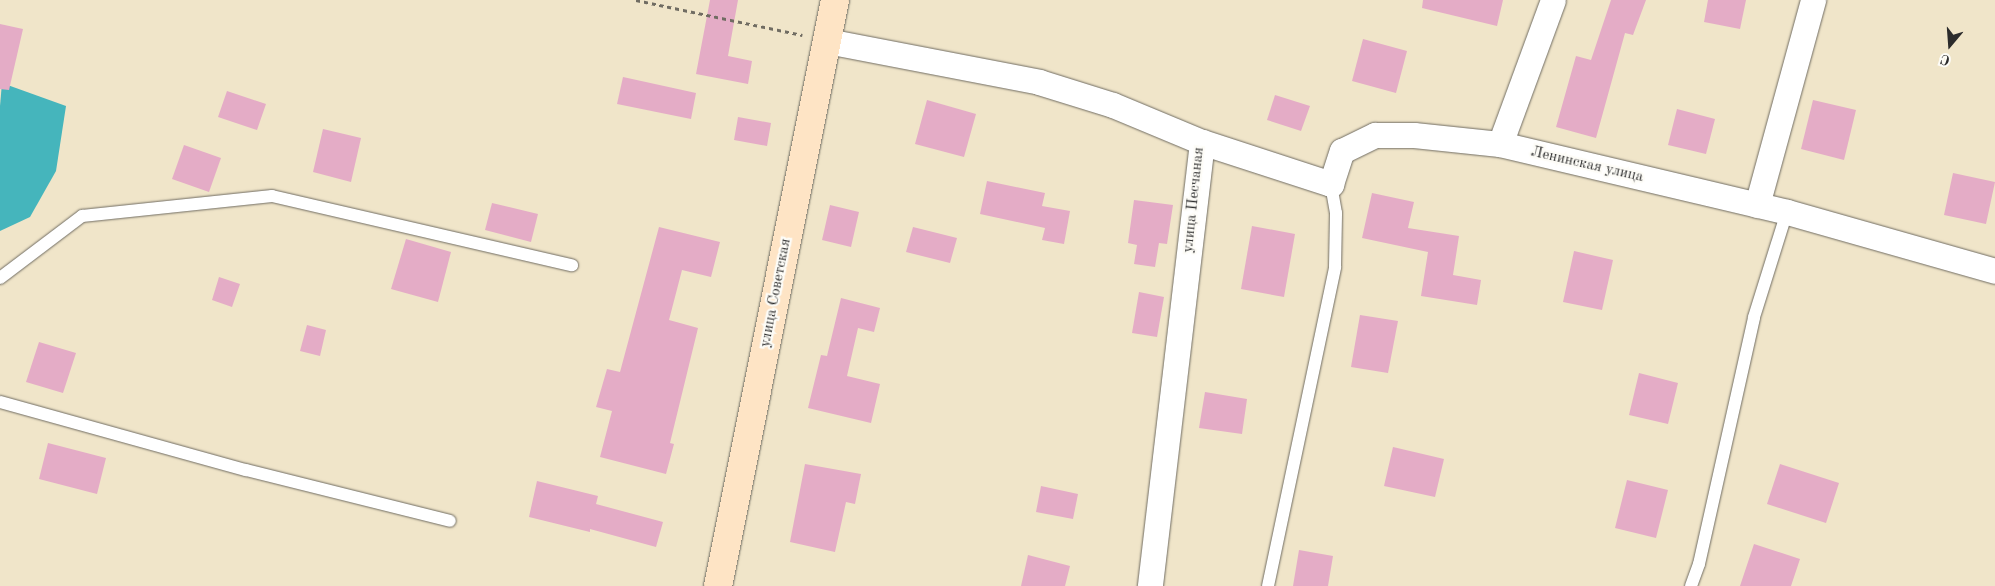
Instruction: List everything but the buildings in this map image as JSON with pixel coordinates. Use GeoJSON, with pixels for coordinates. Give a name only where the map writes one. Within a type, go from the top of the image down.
{"type":"FeatureCollection","features":[{"type":"Feature","properties":{"kind":"street","name":"улица Советская"},"geometry":{"type":"LineString","coordinates":[[718,586],[835,0]]}},
{"type":"Feature","properties":{"kind":"street"},"geometry":{"type":"LineString","coordinates":[[1500,144],[1553,0]]}},
{"type":"Feature","properties":{"kind":"street"},"geometry":{"type":"LineString","coordinates":[[1757,206],[1813,0]]}},
{"type":"Feature","properties":{"kind":"street","name":"улица Песчаная"},"geometry":{"type":"LineString","coordinates":[[827,41],[1039,82],[1113,105],[1202,142],[1150,586]]}},
{"type":"Feature","properties":{"kind":"street","name":"Ленинская улица"},"geometry":{"type":"LineString","coordinates":[[1331,184],[1342,151],[1375,136],[1414,135],[1500,144],[1787,212],[1995,271]]}},
{"type":"Feature","properties":{"kind":"street"},"geometry":{"type":"LineString","coordinates":[[1202,142],[1331,184]]}},
{"type":"Feature","properties":{"kind":"lane"},"geometry":{"type":"LineString","coordinates":[[1268,586],[1335,268],[1336,213],[1331,184]]}},
{"type":"Feature","properties":{"kind":"lane"},"geometry":{"type":"LineString","coordinates":[[0,278],[82,216],[272,196],[572,265]]}},
{"type":"Feature","properties":{"kind":"lane"},"geometry":{"type":"LineString","coordinates":[[1691,586],[1699,564],[1754,316],[1787,212]]}},
{"type":"Feature","properties":{"kind":"lane"},"geometry":{"type":"LineString","coordinates":[[0,402],[246,470],[450,521]]}},
{"type":"Feature","properties":{"kind":"path"},"geometry":{"type":"LineString","coordinates":[[636,0],[827,41]]}},
{"type":"Feature","properties":{"kind":"water"},"geometry":{"type":"Polygon","coordinates":[[[2,83],[66,106],[56,171],[30,217],[0,231],[0,106],[2,83]]]}}]}
